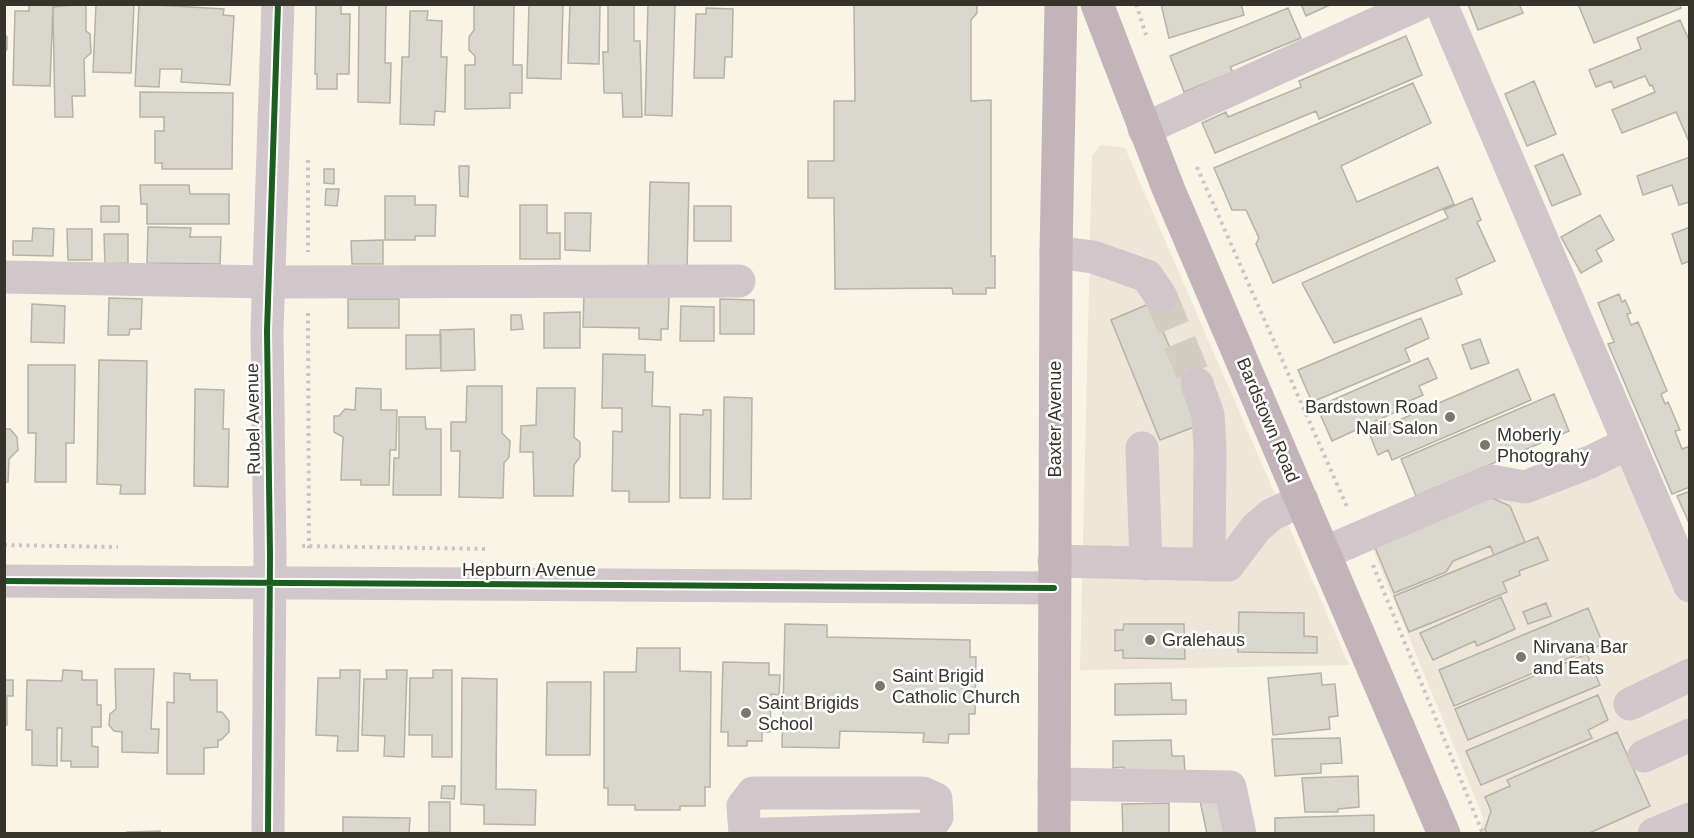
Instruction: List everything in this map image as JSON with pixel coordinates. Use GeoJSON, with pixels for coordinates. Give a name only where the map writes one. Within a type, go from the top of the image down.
{"type":"FeatureCollection","features":[{"type":"Feature","properties":{"kind":"main road","name":"Baxter Avenue"},"geometry":{"type":"LineString","coordinates":[[1054,834],[1056,252],[1061,4]]}},
{"type":"Feature","properties":{"kind":"main road","name":"Bardstown Road"},"geometry":{"type":"LineString","coordinates":[[1097,4],[1144,129],[1444,834]]}},
{"type":"Feature","properties":{"kind":"street","name":"Rubel Avenue"},"geometry":{"type":"LineString","coordinates":[[268,834],[267,331],[278,4]]}},
{"type":"Feature","properties":{"kind":"street"},"geometry":{"type":"LineString","coordinates":[[1144,129],[1419,4]]}},
{"type":"Feature","properties":{"kind":"street"},"geometry":{"type":"LineString","coordinates":[[1441,4],[1689,586]]}},
{"type":"Feature","properties":{"kind":"street"},"geometry":{"type":"LineString","coordinates":[[1056,252],[1093,257],[1146,276],[1161,297]]}},
{"type":"Feature","properties":{"kind":"street"},"geometry":{"type":"LineString","coordinates":[[4,277],[268,282],[739,281]]}},
{"type":"Feature","properties":{"kind":"street"},"geometry":{"type":"LineString","coordinates":[[1197,384],[1208,415],[1209,565]]}},
{"type":"Feature","properties":{"kind":"street"},"geometry":{"type":"LineString","coordinates":[[1324,553],[1491,481],[1525,488],[1590,462],[1629,443]]}},
{"type":"Feature","properties":{"kind":"street"},"geometry":{"type":"LineString","coordinates":[[1142,448],[1146,564]]}},
{"type":"Feature","properties":{"kind":"street","name":"Hepburn Avenue"},"geometry":{"type":"LineString","coordinates":[[4,581],[268,583],[1054,575],[1146,564],[1228,565],[1256,528],[1271,514],[1302,500]]}},
{"type":"Feature","properties":{"kind":"street"},"geometry":{"type":"LineString","coordinates":[[1630,704],[1689,675]]}},
{"type":"Feature","properties":{"kind":"street"},"geometry":{"type":"LineString","coordinates":[[1644,756],[1689,735]]}},
{"type":"Feature","properties":{"kind":"street"},"geometry":{"type":"LineString","coordinates":[[1054,784],[1230,787],[1240,834]]}},
{"type":"Feature","properties":{"kind":"street"},"geometry":{"type":"LineString","coordinates":[[745,834],[743,806],[753,793],[923,793],[936,799],[937,817],[928,829],[766,834]]}},
{"type":"Feature","properties":{"kind":"street"},"geometry":{"type":"LineString","coordinates":[[1654,834],[1689,819]]}},
{"type":"Feature","properties":{"kind":"path"},"geometry":{"type":"LineString","coordinates":[[1136,4],[1147,38]]}},
{"type":"Feature","properties":{"kind":"path"},"geometry":{"type":"LineString","coordinates":[[1195,163],[1361,537],[1484,834]]}},
{"type":"Feature","properties":{"kind":"path"},"geometry":{"type":"LineString","coordinates":[[308,309],[309,547]]}},
{"type":"Feature","properties":{"kind":"shaded area"},"geometry":{"type":"Polygon","coordinates":[[[1101,145],[1125,148],[1349,665],[1080,670],[1092,156],[1101,145]]]}},
{"type":"Feature","properties":{"kind":"shaded area"},"geometry":{"type":"Polygon","coordinates":[[[1618,438],[1689,606],[1689,833],[1480,833],[1483,817],[1369,540],[1618,438]]]}},
{"type":"Feature","properties":{"kind":"building"},"geometry":{"type":"Polygon","coordinates":[[[29,4],[53,4],[50,86],[13,85],[15,11],[29,11],[29,4]]]}},
{"type":"Feature","properties":{"kind":"building"},"geometry":{"type":"Polygon","coordinates":[[[86,4],[86,31],[90,34],[91,53],[84,59],[85,96],[72,96],[73,117],[55,117],[53,7],[86,4]]]}},
{"type":"Feature","properties":{"kind":"building"},"geometry":{"type":"Polygon","coordinates":[[[96,4],[134,4],[131,73],[93,72],[96,4]]]}},
{"type":"Feature","properties":{"kind":"building"},"geometry":{"type":"Polygon","coordinates":[[[139,4],[224,9],[223,15],[234,16],[230,85],[181,82],[182,69],[160,69],[159,87],[135,86],[139,4]]]}},
{"type":"Feature","properties":{"kind":"building"},"geometry":{"type":"Polygon","coordinates":[[[359,4],[386,4],[385,63],[391,63],[390,103],[358,102],[359,4]]]}},
{"type":"Feature","properties":{"kind":"building"},"geometry":{"type":"Polygon","coordinates":[[[474,4],[514,5],[513,65],[522,65],[522,93],[510,93],[510,108],[465,109],[465,65],[475,65],[475,56],[469,50],[469,37],[474,30],[474,4]]]}},
{"type":"Feature","properties":{"kind":"building"},"geometry":{"type":"Polygon","coordinates":[[[529,4],[563,4],[561,79],[527,78],[529,4]]]}},
{"type":"Feature","properties":{"kind":"building"},"geometry":{"type":"Polygon","coordinates":[[[570,4],[600,4],[599,64],[568,63],[570,4]]]}},
{"type":"Feature","properties":{"kind":"building"},"geometry":{"type":"Polygon","coordinates":[[[608,4],[634,4],[634,41],[640,41],[642,117],[623,117],[622,93],[604,93],[603,52],[608,52],[608,4]]]}},
{"type":"Feature","properties":{"kind":"building"},"geometry":{"type":"Polygon","coordinates":[[[648,4],[675,4],[672,116],[645,115],[648,4]]]}},
{"type":"Feature","properties":{"kind":"building"},"geometry":{"type":"Polygon","coordinates":[[[854,4],[977,4],[977,13],[971,20],[971,101],[991,100],[991,256],[995,256],[995,288],[986,288],[986,294],[953,294],[952,288],[835,289],[834,198],[808,198],[808,161],[834,161],[834,101],[855,101],[854,4]]]}},
{"type":"Feature","properties":{"kind":"building"},"geometry":{"type":"Polygon","coordinates":[[[1161,4],[1241,4],[1244,15],[1169,38],[1161,4]]]}},
{"type":"Feature","properties":{"kind":"building"},"geometry":{"type":"Polygon","coordinates":[[[1301,4],[1332,4],[1306,16],[1301,4]]]}},
{"type":"Feature","properties":{"kind":"building"},"geometry":{"type":"Polygon","coordinates":[[[1468,4],[1519,4],[1523,13],[1478,30],[1468,4]]]}},
{"type":"Feature","properties":{"kind":"building"},"geometry":{"type":"Polygon","coordinates":[[[1578,4],[1679,4],[1681,8],[1594,43],[1578,4]]]}},
{"type":"Feature","properties":{"kind":"building"},"geometry":{"type":"Polygon","coordinates":[[[316,5],[341,5],[341,14],[350,14],[349,74],[337,74],[337,89],[317,89],[317,74],[315,74],[316,5]]]}},
{"type":"Feature","properties":{"kind":"building"},"geometry":{"type":"Polygon","coordinates":[[[706,8],[733,9],[732,57],[725,57],[724,78],[694,78],[696,14],[706,14],[706,8]]]}},
{"type":"Feature","properties":{"kind":"building"},"geometry":{"type":"Polygon","coordinates":[[[1288,8],[1301,38],[1230,67],[1233,72],[1184,92],[1170,56],[1288,8]]]}},
{"type":"Feature","properties":{"kind":"building"},"geometry":{"type":"Polygon","coordinates":[[[410,11],[428,11],[427,20],[442,21],[441,57],[447,57],[445,112],[435,111],[434,125],[400,124],[402,57],[409,57],[410,11]]]}},
{"type":"Feature","properties":{"kind":"building"},"geometry":{"type":"Polygon","coordinates":[[[1680,20],[1690,42],[1690,144],[1676,112],[1622,133],[1612,110],[1655,92],[1652,85],[1650,86],[1645,76],[1614,88],[1611,81],[1596,87],[1589,70],[1641,49],[1637,38],[1680,20]]]}},
{"type":"Feature","properties":{"kind":"building"},"geometry":{"type":"Polygon","coordinates":[[[4,33],[7,37],[7,49],[4,53],[4,33]]]}},
{"type":"Feature","properties":{"kind":"building"},"geometry":{"type":"Polygon","coordinates":[[[1406,36],[1422,75],[1319,119],[1316,111],[1215,153],[1202,123],[1226,112],[1228,117],[1301,87],[1299,81],[1406,36]]]}},
{"type":"Feature","properties":{"kind":"building"},"geometry":{"type":"Polygon","coordinates":[[[1534,81],[1556,134],[1527,146],[1505,94],[1534,81]]]}},
{"type":"Feature","properties":{"kind":"building"},"geometry":{"type":"Polygon","coordinates":[[[1413,83],[1431,123],[1341,166],[1357,202],[1438,167],[1454,204],[1273,283],[1256,244],[1259,238],[1246,210],[1232,210],[1214,168],[1413,83]]]}},
{"type":"Feature","properties":{"kind":"building"},"geometry":{"type":"Polygon","coordinates":[[[140,92],[233,93],[232,169],[162,169],[162,163],[155,163],[155,131],[164,131],[164,117],[140,117],[140,92]]]}},
{"type":"Feature","properties":{"kind":"building"},"geometry":{"type":"Polygon","coordinates":[[[1563,154],[1581,194],[1552,206],[1535,166],[1563,154]]]}},
{"type":"Feature","properties":{"kind":"building"},"geometry":{"type":"Polygon","coordinates":[[[1690,157],[1690,202],[1679,205],[1672,185],[1643,195],[1637,176],[1690,157]]]}},
{"type":"Feature","properties":{"kind":"building"},"geometry":{"type":"Polygon","coordinates":[[[459,166],[469,166],[468,197],[460,196],[459,166]]]}},
{"type":"Feature","properties":{"kind":"building"},"geometry":{"type":"Polygon","coordinates":[[[324,169],[334,169],[334,184],[324,183],[324,169]]]}},
{"type":"Feature","properties":{"kind":"building"},"geometry":{"type":"Polygon","coordinates":[[[650,182],[689,183],[687,269],[648,268],[650,182]]]}},
{"type":"Feature","properties":{"kind":"building"},"geometry":{"type":"Polygon","coordinates":[[[140,185],[189,185],[190,194],[229,194],[229,224],[147,224],[147,204],[141,204],[140,185]]]}},
{"type":"Feature","properties":{"kind":"building"},"geometry":{"type":"Polygon","coordinates":[[[326,189],[339,189],[337,206],[325,205],[326,189]]]}},
{"type":"Feature","properties":{"kind":"building"},"geometry":{"type":"Polygon","coordinates":[[[385,196],[415,196],[415,205],[436,205],[435,236],[415,236],[415,240],[385,240],[385,196]]]}},
{"type":"Feature","properties":{"kind":"building"},"geometry":{"type":"Polygon","coordinates":[[[1472,198],[1481,220],[1477,222],[1495,261],[1456,279],[1462,294],[1334,343],[1302,283],[1448,218],[1444,210],[1472,198]]]}},
{"type":"Feature","properties":{"kind":"building"},"geometry":{"type":"Polygon","coordinates":[[[520,205],[547,205],[547,233],[560,233],[560,259],[520,259],[520,205]]]}},
{"type":"Feature","properties":{"kind":"building"},"geometry":{"type":"Polygon","coordinates":[[[101,206],[119,206],[119,222],[101,222],[101,206]]]}},
{"type":"Feature","properties":{"kind":"building"},"geometry":{"type":"Polygon","coordinates":[[[694,206],[731,206],[731,241],[694,241],[694,206]]]}},
{"type":"Feature","properties":{"kind":"building"},"geometry":{"type":"Polygon","coordinates":[[[565,213],[591,213],[590,251],[565,250],[565,213]]]}},
{"type":"Feature","properties":{"kind":"building"},"geometry":{"type":"Polygon","coordinates":[[[1600,215],[1614,240],[1596,250],[1602,261],[1581,273],[1561,237],[1600,215]]]}},
{"type":"Feature","properties":{"kind":"building"},"geometry":{"type":"Polygon","coordinates":[[[148,227],[191,228],[190,237],[221,237],[220,264],[147,263],[148,227]]]}},
{"type":"Feature","properties":{"kind":"building"},"geometry":{"type":"Polygon","coordinates":[[[1690,227],[1690,261],[1682,264],[1672,234],[1690,227]]]}},
{"type":"Feature","properties":{"kind":"building"},"geometry":{"type":"Polygon","coordinates":[[[33,228],[54,229],[53,256],[13,255],[13,241],[32,241],[33,228]]]}},
{"type":"Feature","properties":{"kind":"building"},"geometry":{"type":"Polygon","coordinates":[[[67,229],[92,229],[92,260],[68,260],[67,229]]]}},
{"type":"Feature","properties":{"kind":"building"},"geometry":{"type":"Polygon","coordinates":[[[104,234],[128,234],[128,263],[105,264],[104,234]]]}},
{"type":"Feature","properties":{"kind":"building"},"geometry":{"type":"Polygon","coordinates":[[[383,240],[383,264],[352,264],[351,241],[383,240]]]}},
{"type":"Feature","properties":{"kind":"building"},"geometry":{"type":"Polygon","coordinates":[[[584,294],[669,296],[668,329],[661,329],[661,340],[639,339],[639,328],[583,327],[584,294]]]}},
{"type":"Feature","properties":{"kind":"building"},"geometry":{"type":"Polygon","coordinates":[[[1619,294],[1622,302],[1625,300],[1631,313],[1627,314],[1631,325],[1638,322],[1667,391],[1661,394],[1665,404],[1668,402],[1680,430],[1675,431],[1682,449],[1690,446],[1690,487],[1672,494],[1608,344],[1614,342],[1598,303],[1619,294]]]}},
{"type":"Feature","properties":{"kind":"building"},"geometry":{"type":"Polygon","coordinates":[[[109,298],[142,299],[141,329],[130,329],[129,335],[108,335],[109,298]]]}},
{"type":"Feature","properties":{"kind":"building"},"geometry":{"type":"Polygon","coordinates":[[[348,299],[399,299],[399,328],[348,328],[348,299]]]}},
{"type":"Feature","properties":{"kind":"building"},"geometry":{"type":"Polygon","coordinates":[[[720,299],[754,300],[754,334],[720,334],[720,299]]]}},
{"type":"Feature","properties":{"kind":"building"},"geometry":{"type":"Polygon","coordinates":[[[1151,303],[1202,424],[1160,440],[1111,320],[1151,303]]]}},
{"type":"Feature","properties":{"kind":"building"},"geometry":{"type":"Polygon","coordinates":[[[32,304],[65,306],[64,343],[31,342],[32,304]]]}},
{"type":"Feature","properties":{"kind":"building"},"geometry":{"type":"Polygon","coordinates":[[[681,306],[714,307],[714,341],[680,341],[681,306]]]}},
{"type":"Feature","properties":{"kind":"building"},"geometry":{"type":"Polygon","coordinates":[[[580,312],[580,348],[544,348],[544,313],[580,312]]]}},
{"type":"Feature","properties":{"kind":"building"},"geometry":{"type":"Polygon","coordinates":[[[511,315],[521,315],[523,329],[511,330],[511,315]]]}},
{"type":"Feature","properties":{"kind":"building"},"geometry":{"type":"Polygon","coordinates":[[[1421,318],[1429,338],[1405,349],[1410,361],[1312,402],[1298,370],[1421,318]]]}},
{"type":"Feature","properties":{"kind":"building"},"geometry":{"type":"Polygon","coordinates":[[[474,329],[475,370],[441,371],[440,330],[474,329]]]}},
{"type":"Feature","properties":{"kind":"building"},"geometry":{"type":"Polygon","coordinates":[[[406,335],[441,335],[441,368],[406,369],[406,335]]]}},
{"type":"Feature","properties":{"kind":"building"},"geometry":{"type":"Polygon","coordinates":[[[1480,339],[1489,363],[1471,369],[1462,345],[1480,339]]]}},
{"type":"Feature","properties":{"kind":"building"},"geometry":{"type":"Polygon","coordinates":[[[603,354],[645,355],[645,372],[653,372],[652,406],[670,407],[669,502],[629,502],[629,491],[612,491],[613,431],[622,432],[622,408],[602,408],[603,354]]]}},
{"type":"Feature","properties":{"kind":"building"},"geometry":{"type":"Polygon","coordinates":[[[1428,358],[1437,378],[1419,386],[1423,395],[1407,402],[1409,406],[1332,441],[1317,407],[1428,358]]]}},
{"type":"Feature","properties":{"kind":"building"},"geometry":{"type":"Polygon","coordinates":[[[99,360],[147,361],[145,494],[120,494],[121,485],[97,484],[99,360]]]}},
{"type":"Feature","properties":{"kind":"building"},"geometry":{"type":"Polygon","coordinates":[[[28,365],[75,365],[74,443],[66,443],[66,482],[35,482],[36,433],[28,433],[28,365]]]}},
{"type":"Feature","properties":{"kind":"building","name":"Bardstown Road Nail Salon"},"geometry":{"type":"Polygon","coordinates":[[[1518,369],[1531,400],[1392,460],[1388,450],[1378,455],[1369,433],[1518,369]]]}},
{"type":"Feature","properties":{"kind":"building"},"geometry":{"type":"Polygon","coordinates":[[[467,386],[502,386],[502,433],[510,441],[509,457],[504,463],[503,498],[459,497],[460,451],[451,451],[451,422],[466,422],[467,386]]]}},
{"type":"Feature","properties":{"kind":"building"},"geometry":{"type":"Polygon","coordinates":[[[356,388],[381,389],[381,410],[397,410],[396,450],[390,450],[389,485],[361,485],[361,480],[341,480],[343,437],[334,432],[334,416],[339,416],[345,409],[355,410],[356,388]]]}},
{"type":"Feature","properties":{"kind":"building"},"geometry":{"type":"Polygon","coordinates":[[[537,388],[575,388],[574,437],[580,442],[580,457],[574,465],[573,496],[534,496],[533,452],[520,452],[521,426],[536,425],[537,388]]]}},
{"type":"Feature","properties":{"kind":"building"},"geometry":{"type":"Polygon","coordinates":[[[195,389],[224,390],[223,429],[229,429],[228,487],[194,486],[195,389]]]}},
{"type":"Feature","properties":{"kind":"building","name":"Moberly Photograhy"},"geometry":{"type":"Polygon","coordinates":[[[1554,394],[1569,431],[1416,496],[1401,459],[1554,394]]]}},
{"type":"Feature","properties":{"kind":"building"},"geometry":{"type":"Polygon","coordinates":[[[724,397],[752,398],[751,499],[723,499],[724,397]]]}},
{"type":"Feature","properties":{"kind":"building"},"geometry":{"type":"Polygon","coordinates":[[[703,410],[711,410],[710,498],[680,498],[680,414],[703,415],[703,410]]]}},
{"type":"Feature","properties":{"kind":"building"},"geometry":{"type":"Polygon","coordinates":[[[399,417],[425,417],[426,429],[441,429],[441,495],[393,495],[394,458],[399,458],[399,417]]]}},
{"type":"Feature","properties":{"kind":"building"},"geometry":{"type":"Polygon","coordinates":[[[4,429],[10,429],[17,437],[18,450],[9,459],[8,482],[4,482],[4,429]]]}},
{"type":"Feature","properties":{"kind":"building"},"geometry":{"type":"Polygon","coordinates":[[[1690,491],[1690,525],[1677,496],[1690,491]]]}},
{"type":"Feature","properties":{"kind":"building"},"geometry":{"type":"Polygon","coordinates":[[[1488,496],[1510,506],[1525,542],[1494,555],[1490,546],[1453,561],[1446,572],[1394,593],[1374,545],[1488,496]]]}},
{"type":"Feature","properties":{"kind":"building"},"geometry":{"type":"Polygon","coordinates":[[[1538,537],[1548,560],[1519,571],[1520,575],[1503,582],[1507,592],[1409,632],[1394,596],[1538,537]]]}},
{"type":"Feature","properties":{"kind":"building"},"geometry":{"type":"Polygon","coordinates":[[[1501,597],[1515,629],[1477,646],[1475,641],[1433,660],[1420,633],[1501,597]]]}},
{"type":"Feature","properties":{"kind":"building"},"geometry":{"type":"Polygon","coordinates":[[[1546,603],[1551,616],[1528,624],[1523,612],[1546,603]]]}},
{"type":"Feature","properties":{"kind":"building","name":"Nirvana Bar and Eats"},"geometry":{"type":"Polygon","coordinates":[[[1588,608],[1603,644],[1454,706],[1439,670],[1588,608]]]}},
{"type":"Feature","properties":{"kind":"building"},"geometry":{"type":"Polygon","coordinates":[[[1239,612],[1304,613],[1304,636],[1317,637],[1317,653],[1238,652],[1239,612]]]}},
{"type":"Feature","properties":{"kind":"building","name":"Saint Brigid Catholic Church"},"geometry":{"type":"Polygon","coordinates":[[[785,624],[827,625],[827,637],[970,640],[970,657],[976,657],[975,714],[969,714],[969,734],[949,734],[948,743],[923,742],[924,733],[840,731],[839,748],[782,747],[785,624]]]}},
{"type":"Feature","properties":{"kind":"building","name":"Gralehaus"},"geometry":{"type":"Polygon","coordinates":[[[1124,624],[1184,624],[1185,659],[1123,658],[1123,650],[1115,651],[1115,630],[1123,630],[1124,624]]]}},
{"type":"Feature","properties":{"kind":"building"},"geometry":{"type":"Polygon","coordinates":[[[637,648],[680,648],[680,671],[711,672],[710,787],[705,787],[705,806],[680,806],[680,810],[635,810],[635,805],[608,805],[608,788],[604,788],[604,672],[636,672],[637,648]]]}},
{"type":"Feature","properties":{"kind":"building"},"geometry":{"type":"Polygon","coordinates":[[[1587,654],[1600,685],[1468,740],[1455,709],[1587,654]]]}},
{"type":"Feature","properties":{"kind":"building","name":"Saint Brigids School"},"geometry":{"type":"Polygon","coordinates":[[[723,662],[769,663],[769,675],[780,675],[779,695],[771,694],[770,732],[762,732],[762,741],[747,741],[747,746],[728,746],[728,732],[721,732],[723,662]]]}},
{"type":"Feature","properties":{"kind":"building"},"geometry":{"type":"Polygon","coordinates":[[[115,669],[154,669],[151,729],[159,729],[158,753],[122,752],[122,732],[114,731],[109,725],[110,714],[116,709],[115,669]]]}},
{"type":"Feature","properties":{"kind":"building"},"geometry":{"type":"Polygon","coordinates":[[[63,670],[82,671],[82,680],[97,680],[97,705],[101,705],[101,727],[92,727],[92,746],[98,747],[98,767],[71,767],[71,761],[61,761],[62,728],[57,728],[57,766],[32,765],[32,730],[26,730],[27,680],[62,681],[63,670]]]}},
{"type":"Feature","properties":{"kind":"building"},"geometry":{"type":"Polygon","coordinates":[[[340,670],[360,670],[358,751],[337,751],[338,736],[316,735],[318,678],[340,678],[340,670]]]}},
{"type":"Feature","properties":{"kind":"building"},"geometry":{"type":"Polygon","coordinates":[[[386,670],[407,670],[404,757],[384,756],[385,736],[362,735],[364,679],[387,679],[386,670]]]}},
{"type":"Feature","properties":{"kind":"building"},"geometry":{"type":"Polygon","coordinates":[[[433,670],[452,670],[452,757],[432,757],[432,735],[409,735],[410,678],[433,678],[433,670]]]}},
{"type":"Feature","properties":{"kind":"building"},"geometry":{"type":"Polygon","coordinates":[[[174,673],[190,674],[190,680],[217,680],[217,712],[222,712],[229,721],[229,732],[218,740],[218,747],[204,748],[204,774],[167,774],[167,702],[174,703],[174,673]]]}},
{"type":"Feature","properties":{"kind":"building"},"geometry":{"type":"Polygon","coordinates":[[[1321,673],[1322,685],[1335,684],[1338,716],[1329,717],[1330,729],[1273,735],[1268,678],[1321,673]]]}},
{"type":"Feature","properties":{"kind":"building"},"geometry":{"type":"Polygon","coordinates":[[[462,678],[497,679],[496,789],[536,790],[535,825],[484,824],[484,805],[461,804],[462,678]]]}},
{"type":"Feature","properties":{"kind":"building"},"geometry":{"type":"Polygon","coordinates":[[[4,680],[13,680],[13,696],[7,696],[7,725],[4,725],[4,680]]]}},
{"type":"Feature","properties":{"kind":"building"},"geometry":{"type":"Polygon","coordinates":[[[547,682],[591,682],[590,755],[546,755],[547,682]]]}},
{"type":"Feature","properties":{"kind":"building"},"geometry":{"type":"Polygon","coordinates":[[[1171,683],[1172,700],[1186,700],[1186,714],[1115,715],[1115,684],[1171,683]]]}},
{"type":"Feature","properties":{"kind":"building"},"geometry":{"type":"Polygon","coordinates":[[[1598,695],[1608,720],[1588,730],[1592,738],[1481,785],[1466,751],[1598,695]]]}},
{"type":"Feature","properties":{"kind":"building"},"geometry":{"type":"Polygon","coordinates":[[[1617,732],[1650,806],[1587,834],[1487,834],[1485,829],[1491,811],[1485,797],[1510,786],[1507,780],[1617,732]]]}},
{"type":"Feature","properties":{"kind":"building"},"geometry":{"type":"Polygon","coordinates":[[[1340,738],[1342,763],[1321,764],[1321,773],[1275,776],[1272,739],[1340,738]]]}},
{"type":"Feature","properties":{"kind":"building"},"geometry":{"type":"Polygon","coordinates":[[[1171,740],[1172,756],[1184,756],[1185,774],[1124,775],[1124,767],[1113,768],[1113,741],[1171,740]]]}},
{"type":"Feature","properties":{"kind":"building"},"geometry":{"type":"Polygon","coordinates":[[[1358,776],[1359,807],[1338,809],[1338,812],[1305,812],[1302,778],[1358,776]]]}},
{"type":"Feature","properties":{"kind":"building"},"geometry":{"type":"Polygon","coordinates":[[[442,786],[455,786],[454,799],[441,798],[442,786]]]}},
{"type":"Feature","properties":{"kind":"building"},"geometry":{"type":"Polygon","coordinates":[[[1199,796],[1219,797],[1227,834],[1207,834],[1199,796]]]}},
{"type":"Feature","properties":{"kind":"building"},"geometry":{"type":"Polygon","coordinates":[[[429,802],[450,802],[450,833],[429,832],[429,802]]]}},
{"type":"Feature","properties":{"kind":"building"},"geometry":{"type":"Polygon","coordinates":[[[1169,803],[1169,834],[1123,834],[1122,804],[1169,803]]]}},
{"type":"Feature","properties":{"kind":"building"},"geometry":{"type":"Polygon","coordinates":[[[1374,815],[1374,834],[1275,834],[1275,818],[1374,815]]]}},
{"type":"Feature","properties":{"kind":"building"},"geometry":{"type":"Polygon","coordinates":[[[343,817],[410,818],[409,834],[343,834],[343,817]]]}},
{"type":"Feature","properties":{"kind":"building"},"geometry":{"type":"Polygon","coordinates":[[[160,831],[160,834],[127,834],[127,832],[160,831]]]}},
{"type":"Feature","properties":{"kind":"tunnel"},"geometry":{"type":"LineString","coordinates":[[1161,297],[1197,384]]}},
{"type":"Feature","properties":{"kind":"cycle path"},"geometry":{"type":"LineString","coordinates":[[268,834],[270,556],[267,331],[278,4]]}},
{"type":"Feature","properties":{"kind":"cycle path"},"geometry":{"type":"LineString","coordinates":[[4,581],[1054,588]]}},
{"type":"Feature","properties":{"kind":"place","name":"Bardstown Road Nail Salon"},"geometry":{"type":"Point","coordinates":[1450,417]}},
{"type":"Feature","properties":{"kind":"place","name":"Moberly Photograhy"},"geometry":{"type":"Point","coordinates":[1485,445]}},
{"type":"Feature","properties":{"kind":"place","name":"Gralehaus"},"geometry":{"type":"Point","coordinates":[1150,640]}},
{"type":"Feature","properties":{"kind":"place","name":"Nirvana Bar and Eats"},"geometry":{"type":"Point","coordinates":[1521,657]}},
{"type":"Feature","properties":{"kind":"place","name":"Saint Brigid Catholic Church"},"geometry":{"type":"Point","coordinates":[880,686]}},
{"type":"Feature","properties":{"kind":"place","name":"Saint Brigids School"},"geometry":{"type":"Point","coordinates":[746,713]}}]}
